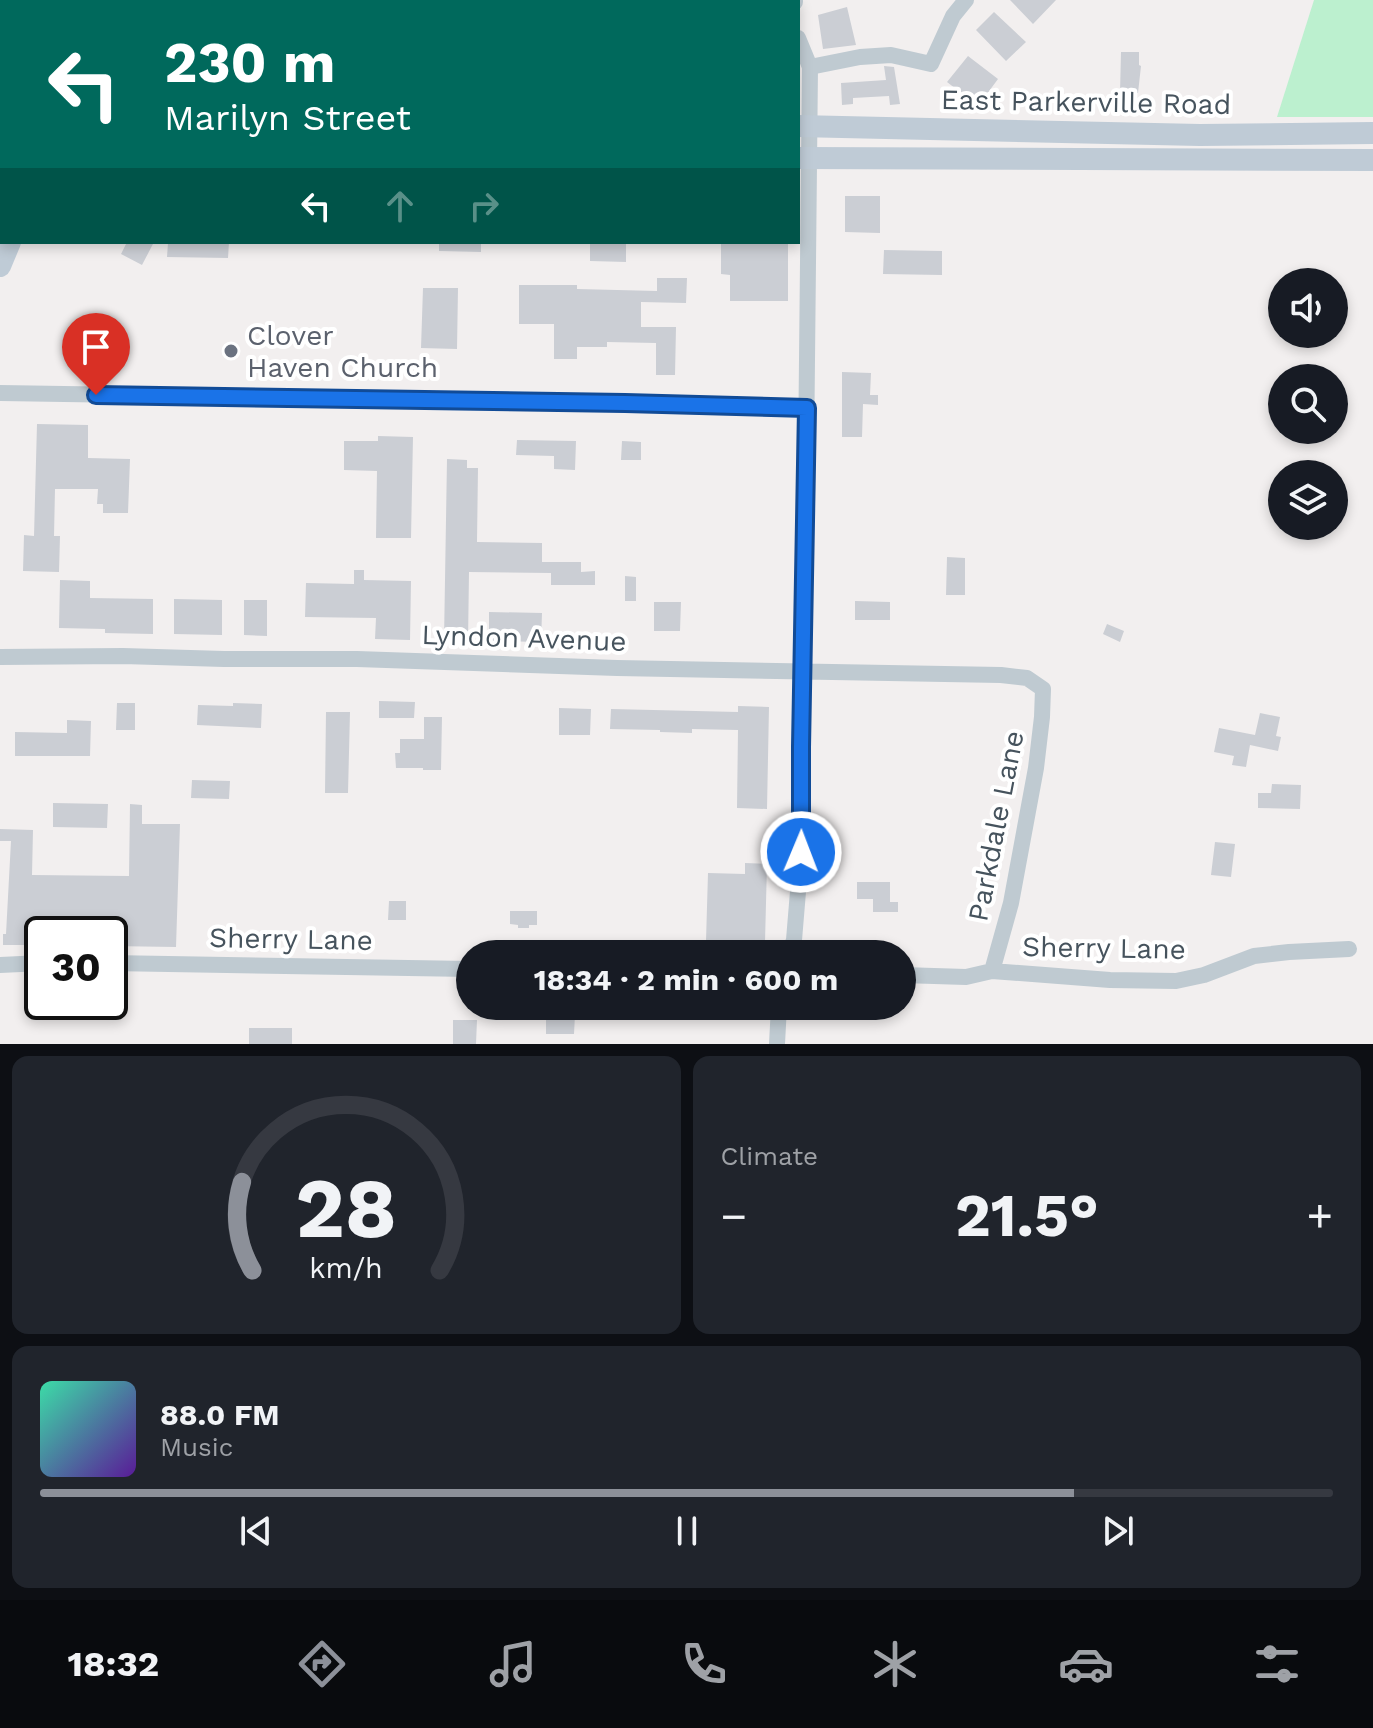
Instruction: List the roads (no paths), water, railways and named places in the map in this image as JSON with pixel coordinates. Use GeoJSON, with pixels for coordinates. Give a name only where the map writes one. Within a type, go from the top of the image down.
{"type":"FeatureCollection","features":[{"type":"Feature","properties":{"kind":"main road","name":"East Parkerville Road"},"geometry":{"type":"LineString","coordinates":[[803,126],[1200,135],[1373,133]]}},
{"type":"Feature","properties":{"kind":"main road","name":"East Parkerville Road"},"geometry":{"type":"LineString","coordinates":[[803,158],[1373,160]]}},
{"type":"Feature","properties":{"kind":"main road"},"geometry":{"type":"LineString","coordinates":[[0,266],[9,244]]}},
{"type":"Feature","properties":{"kind":"street"},"geometry":{"type":"LineString","coordinates":[[810,67],[860,57],[891,55],[931,64],[953,16],[966,0]]}},
{"type":"Feature","properties":{"kind":"street"},"geometry":{"type":"LineString","coordinates":[[794,940],[802,843],[807,408],[803,126],[810,67],[800,43]]}},
{"type":"Feature","properties":{"kind":"street"},"geometry":{"type":"LineString","coordinates":[[0,393],[807,408]]}},
{"type":"Feature","properties":{"kind":"street","name":"Lyndon Avenue"},"geometry":{"type":"LineString","coordinates":[[0,657],[357,659],[617,668],[1001,675],[1027,678],[1043,689]]}},
{"type":"Feature","properties":{"kind":"street","name":"Parkdale Lane"},"geometry":{"type":"LineString","coordinates":[[992,971],[1011,903],[1036,768],[1043,689]]}},
{"type":"Feature","properties":{"kind":"street","name":"Sherry Lane"},"geometry":{"type":"LineString","coordinates":[[916,975],[966,977],[992,971],[1110,980],[1176,981],[1204,975],[1254,956],[1349,949]]}},
{"type":"Feature","properties":{"kind":"street","name":"Sherry Lane"},"geometry":{"type":"LineString","coordinates":[[128,963],[456,969]]}},
{"type":"Feature","properties":{"kind":"street"},"geometry":{"type":"LineString","coordinates":[[0,965],[24,964]]}},
{"type":"Feature","properties":{"kind":"street"},"geometry":{"type":"LineString","coordinates":[[777,1044],[778,1020]]}},
{"type":"Feature","properties":{"kind":"place","name":"Clover Haven Church"},"geometry":{"type":"Point","coordinates":[231,351]}}]}
